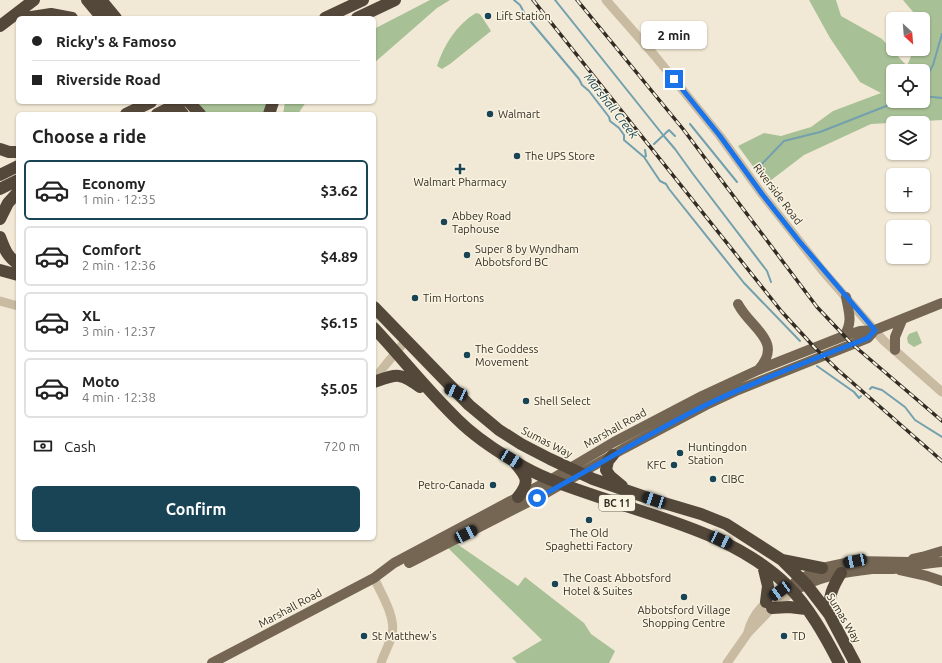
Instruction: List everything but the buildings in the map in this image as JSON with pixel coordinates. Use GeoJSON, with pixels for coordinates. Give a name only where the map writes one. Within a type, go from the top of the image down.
{"type":"FeatureCollection","features":[{"type":"Feature","properties":{"kind":"highway"},"geometry":{"type":"LineString","coordinates":[[0,16],[21,0]]}},
{"type":"Feature","properties":{"kind":"highway"},"geometry":{"type":"LineString","coordinates":[[0,26],[34,0]]}},
{"type":"Feature","properties":{"kind":"highway"},"geometry":{"type":"LineString","coordinates":[[87,0],[100,16]]}},
{"type":"Feature","properties":{"kind":"highway"},"geometry":{"type":"LineString","coordinates":[[101,0],[114,16]]}},
{"type":"Feature","properties":{"kind":"highway"},"geometry":{"type":"LineString","coordinates":[[329,16],[363,0]]}},
{"type":"Feature","properties":{"kind":"highway"},"geometry":{"type":"LineString","coordinates":[[361,16],[395,0]]}},
{"type":"Feature","properties":{"kind":"highway"},"geometry":{"type":"LineString","coordinates":[[371,16],[401,0]]}},
{"type":"Feature","properties":{"kind":"highway"},"geometry":{"type":"LineString","coordinates":[[38,16],[51,14],[62,16]]}},
{"type":"Feature","properties":{"kind":"highway"},"geometry":{"type":"LineString","coordinates":[[0,26],[16,20]]}},
{"type":"Feature","properties":{"kind":"highway"},"geometry":{"type":"LineString","coordinates":[[130,112],[147,104]]}},
{"type":"Feature","properties":{"kind":"highway"},"geometry":{"type":"LineString","coordinates":[[175,104],[181,112]]}},
{"type":"Feature","properties":{"kind":"highway"},"geometry":{"type":"LineString","coordinates":[[160,112],[177,104]]}},
{"type":"Feature","properties":{"kind":"highway"},"geometry":{"type":"LineString","coordinates":[[191,104],[198,112]]}},
{"type":"Feature","properties":{"kind":"highway"},"geometry":{"type":"LineString","coordinates":[[0,149],[9,152],[16,152]]}},
{"type":"Feature","properties":{"kind":"highway"},"geometry":{"type":"LineString","coordinates":[[0,175],[16,167]]}},
{"type":"Feature","properties":{"kind":"highway"},"geometry":{"type":"LineString","coordinates":[[0,189],[16,181]]}},
{"type":"Feature","properties":{"kind":"highway"},"geometry":{"type":"LineString","coordinates":[[0,219],[8,203],[16,194]]}},
{"type":"Feature","properties":{"kind":"highway"},"geometry":{"type":"LineString","coordinates":[[0,237],[4,250],[10,258],[16,262]]}},
{"type":"Feature","properties":{"kind":"highway"},"geometry":{"type":"LineString","coordinates":[[0,270],[16,274]]}},
{"type":"Feature","properties":{"kind":"highway","name":"Sumas Way"},"geometry":{"type":"LineString","coordinates":[[376,309],[456,392],[499,430],[534,451],[593,479],[701,514],[726,524],[782,560],[797,586],[806,609],[827,641],[839,663]]}},
{"type":"Feature","properties":{"kind":"highway","name":"Sumas Way"},"geometry":{"type":"LineString","coordinates":[[376,330],[458,421],[486,443],[511,459],[550,480],[708,534],[734,546],[797,586],[829,614],[855,663]]}},
{"type":"Feature","properties":{"kind":"highway"},"geometry":{"type":"LineString","coordinates":[[396,351],[410,356],[435,383],[456,392]]}},
{"type":"Feature","properties":{"kind":"highway"},"geometry":{"type":"LineString","coordinates":[[376,380],[389,377],[403,376],[439,400]]}},
{"type":"Feature","properties":{"kind":"highway"},"geometry":{"type":"LineString","coordinates":[[613,455],[608,461],[606,470],[610,476],[626,490]]}},
{"type":"Feature","properties":{"kind":"highway"},"geometry":{"type":"LineString","coordinates":[[511,459],[523,472],[526,482],[525,488],[518,496]]}},
{"type":"Feature","properties":{"kind":"highway"},"geometry":{"type":"LineString","coordinates":[[782,560],[822,568]]}},
{"type":"Feature","properties":{"kind":"highway"},"geometry":{"type":"LineString","coordinates":[[763,565],[768,586],[769,605],[806,609]]}},
{"type":"Feature","properties":{"kind":"highway"},"geometry":{"type":"LineString","coordinates":[[829,614],[829,598],[831,591],[842,572]]}},
{"type":"Feature","properties":{"kind":"highway"},"geometry":{"type":"LineString","coordinates":[[797,586],[815,608],[847,663]]}},
{"type":"Feature","properties":{"kind":"main road"},"geometry":{"type":"LineString","coordinates":[[844,336],[850,322],[846,297]]}},
{"type":"Feature","properties":{"kind":"main road","name":"Marshall Road"},"geometry":{"type":"LineString","coordinates":[[212,663],[376,576],[394,563],[550,480],[644,425],[702,396],[758,370],[844,336],[860,331],[875,330],[942,303]]}},
{"type":"Feature","properties":{"kind":"main road"},"geometry":{"type":"LineString","coordinates":[[738,304],[743,314],[764,336],[767,342],[769,354],[764,364],[758,370]]}},
{"type":"Feature","properties":{"kind":"main road"},"geometry":{"type":"LineString","coordinates":[[895,350],[895,337],[902,320]]}},
{"type":"Feature","properties":{"kind":"main road","name":"Marshall Road"},"geometry":{"type":"LineString","coordinates":[[376,576],[396,569],[506,514],[656,431],[725,396],[868,338],[875,330]]}},
{"type":"Feature","properties":{"kind":"main road"},"geometry":{"type":"LineString","coordinates":[[797,586],[842,572],[894,565],[942,551]]}},
{"type":"Feature","properties":{"kind":"main road"},"geometry":{"type":"LineString","coordinates":[[797,586],[822,568],[855,561],[894,565],[942,562]]}},
{"type":"Feature","properties":{"kind":"main road"},"geometry":{"type":"LineString","coordinates":[[894,565],[942,582]]}},
{"type":"Feature","properties":{"kind":"street","name":"Riverside Road"},"geometry":{"type":"LineString","coordinates":[[606,0],[655,56],[715,130],[799,241],[846,297],[883,340],[942,392]]}},
{"type":"Feature","properties":{"kind":"street"},"geometry":{"type":"LineString","coordinates":[[0,301],[16,305]]}},
{"type":"Feature","properties":{"kind":"street"},"geometry":{"type":"LineString","coordinates":[[376,378],[406,340]]}},
{"type":"Feature","properties":{"kind":"street"},"geometry":{"type":"LineString","coordinates":[[376,576],[390,613],[393,628],[391,638],[381,663]]}},
{"type":"Feature","properties":{"kind":"street"},"geometry":{"type":"LineString","coordinates":[[727,663],[769,605],[797,586]]}},
{"type":"Feature","properties":{"kind":"green space"},"geometry":{"type":"Polygon","coordinates":[[[430,0],[450,0],[437,8],[376,61],[376,28],[430,0]]]}},
{"type":"Feature","properties":{"kind":"green space"},"geometry":{"type":"Polygon","coordinates":[[[809,0],[836,0],[841,16],[882,39],[886,43],[886,56],[898,56],[905,64],[886,64],[886,108],[930,108],[930,64],[908,64],[911,56],[930,56],[930,12],[913,12],[903,0],[942,0],[942,120],[930,121],[930,116],[886,116],[886,123],[871,124],[804,155],[766,184],[738,146],[764,133],[781,136],[811,127],[833,111],[881,93],[860,82],[830,38],[809,0]]]}},
{"type":"Feature","properties":{"kind":"green space"},"geometry":{"type":"Polygon","coordinates":[[[476,13],[480,14],[491,31],[450,64],[442,69],[437,66],[447,43],[452,36],[462,23],[476,13]]]}},
{"type":"Feature","properties":{"kind":"green space"},"geometry":{"type":"Polygon","coordinates":[[[199,104],[267,104],[265,112],[205,112],[199,104]]]}},
{"type":"Feature","properties":{"kind":"green space"},"geometry":{"type":"Polygon","coordinates":[[[285,104],[305,104],[299,112],[283,112],[285,104]]]}},
{"type":"Feature","properties":{"kind":"green space"},"geometry":{"type":"Polygon","coordinates":[[[917,331],[922,343],[914,347],[908,343],[907,338],[909,334],[917,331]]]}},
{"type":"Feature","properties":{"kind":"green space"},"geometry":{"type":"Polygon","coordinates":[[[457,544],[518,586],[525,577],[584,623],[591,634],[615,651],[609,663],[517,663],[512,658],[542,640],[448,548],[457,544]]]}},
{"type":"Feature","properties":{"kind":"waterway","name":"Marshall Creek"},"geometry":{"type":"LineString","coordinates":[[514,0],[520,5],[526,16],[579,79],[582,85],[589,91],[609,117],[610,121],[619,128],[624,135],[624,140],[644,157],[660,181],[666,184],[744,283],[800,341]]}},
{"type":"Feature","properties":{"kind":"waterway"},"geometry":{"type":"LineString","coordinates":[[555,0],[675,149],[767,271],[771,282]]}},
{"type":"Feature","properties":{"kind":"waterway"},"geometry":{"type":"LineString","coordinates":[[930,70],[942,34]]}},
{"type":"Feature","properties":{"kind":"waterway"},"geometry":{"type":"LineString","coordinates":[[930,97],[942,98]]}},
{"type":"Feature","properties":{"kind":"waterway"},"geometry":{"type":"LineString","coordinates":[[758,168],[784,141],[820,132],[886,106]]}},
{"type":"Feature","properties":{"kind":"waterway"},"geometry":{"type":"LineString","coordinates":[[690,124],[737,182]]}},
{"type":"Feature","properties":{"kind":"waterway"},"geometry":{"type":"LineString","coordinates":[[654,144],[669,130],[675,136]]}},
{"type":"Feature","properties":{"kind":"waterway","name":"Marshall Creek"},"geometry":{"type":"LineString","coordinates":[[644,157],[646,156],[645,150]]}},
{"type":"Feature","properties":{"kind":"waterway"},"geometry":{"type":"LineString","coordinates":[[817,366],[854,392],[859,398],[861,396]]}},
{"type":"Feature","properties":{"kind":"waterway"},"geometry":{"type":"LineString","coordinates":[[870,389],[872,387],[882,390],[905,407],[915,420],[942,437]]}},
{"type":"Feature","properties":{"kind":"railway"},"geometry":{"type":"LineString","coordinates":[[533,0],[782,312],[815,348],[838,370],[942,461]]}},
{"type":"Feature","properties":{"kind":"railway"},"geometry":{"type":"LineString","coordinates":[[577,0],[683,129],[817,307],[852,344],[942,421]]}},
{"type":"Feature","properties":{"kind":"place","name":"Lift Station"},"geometry":{"type":"Point","coordinates":[488,16]}},
{"type":"Feature","properties":{"kind":"place","name":"Walmart"},"geometry":{"type":"Point","coordinates":[490,114]}},
{"type":"Feature","properties":{"kind":"place","name":"The UPS Store"},"geometry":{"type":"Point","coordinates":[517,156]}},
{"type":"Feature","properties":{"kind":"place","name":"Walmart Pharmacy"},"geometry":{"type":"Point","coordinates":[460,169]}},
{"type":"Feature","properties":{"kind":"place","name":"Abbey Road Taphouse"},"geometry":{"type":"Point","coordinates":[444,222]}},
{"type":"Feature","properties":{"kind":"place","name":"Super 8 by Wyndham Abbotsford BC"},"geometry":{"type":"Point","coordinates":[467,255]}},
{"type":"Feature","properties":{"kind":"place","name":"Tim Hortons"},"geometry":{"type":"Point","coordinates":[415,298]}},
{"type":"Feature","properties":{"kind":"place","name":"The Goddess Movement"},"geometry":{"type":"Point","coordinates":[467,355]}},
{"type":"Feature","properties":{"kind":"place","name":"Shell Select"},"geometry":{"type":"Point","coordinates":[526,401]}},
{"type":"Feature","properties":{"kind":"place","name":"Huntingdon Station"},"geometry":{"type":"Point","coordinates":[680,453]}},
{"type":"Feature","properties":{"kind":"place","name":"KFC"},"geometry":{"type":"Point","coordinates":[674,465]}},
{"type":"Feature","properties":{"kind":"place","name":"CIBC"},"geometry":{"type":"Point","coordinates":[713,479]}},
{"type":"Feature","properties":{"kind":"place","name":"Petro-Canada"},"geometry":{"type":"Point","coordinates":[493,485]}},
{"type":"Feature","properties":{"kind":"place","name":"The Old Spaghetti Factory"},"geometry":{"type":"Point","coordinates":[589,520]}},
{"type":"Feature","properties":{"kind":"place","name":"The Coast Abbotsford Hotel & Suites"},"geometry":{"type":"Point","coordinates":[555,584]}},
{"type":"Feature","properties":{"kind":"place","name":"Abbotsford Village Shopping Centre"},"geometry":{"type":"Point","coordinates":[684,597]}},
{"type":"Feature","properties":{"kind":"place","name":"St Matthew's"},"geometry":{"type":"Point","coordinates":[364,636]}},
{"type":"Feature","properties":{"kind":"place","name":"TD"},"geometry":{"type":"Point","coordinates":[784,636]}},
{"type":"Feature","properties":{"kind":"route"},"geometry":{"type":"LineString","coordinates":[[537,498],[636,441],[706,405],[738,390],[868,338],[875,330],[822,270],[762,194],[720,136],[674,79]]}}]}
